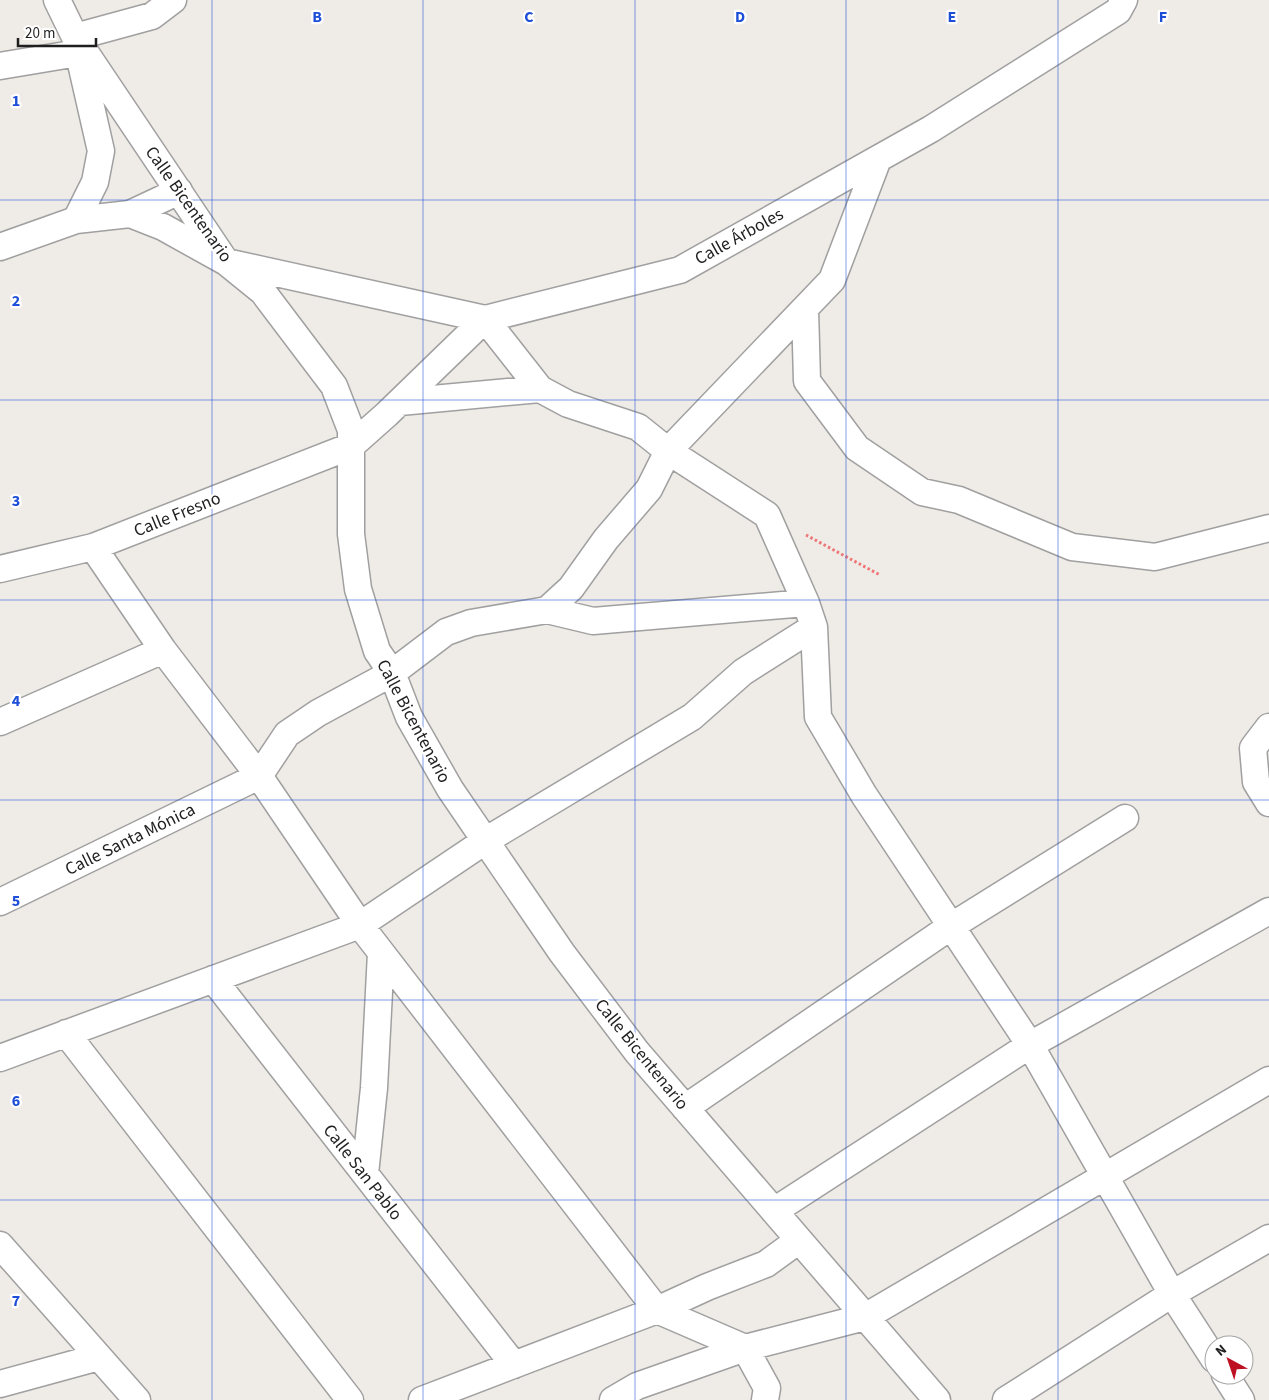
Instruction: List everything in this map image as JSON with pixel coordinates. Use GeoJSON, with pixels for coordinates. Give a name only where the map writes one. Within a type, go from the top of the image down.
{"type":"FeatureCollection","features":[{"type":"Feature","properties":{"kind":"street","name":"Calle Bicentenario"},"geometry":{"type":"LineString","coordinates":[[56,0],[76,45],[179,191],[226,262],[263,292],[334,386],[351,430],[351,534],[358,589],[377,651],[392,672],[408,717],[450,789],[562,953],[637,1052],[937,1400]]}},
{"type":"Feature","properties":{"kind":"street"},"geometry":{"type":"LineString","coordinates":[[0,66],[76,45],[152,16],[173,0]]}},
{"type":"Feature","properties":{"kind":"street","name":"Calle Árboles"},"geometry":{"type":"LineString","coordinates":[[485,319],[680,270],[931,129],[1118,12],[1124,0]]}},
{"type":"Feature","properties":{"kind":"street"},"geometry":{"type":"LineString","coordinates":[[76,45],[101,151],[95,182],[76,220]]}},
{"type":"Feature","properties":{"kind":"street"},"geometry":{"type":"LineString","coordinates":[[548,610],[571,588],[606,539],[649,489],[668,451],[832,280],[878,159]]}},
{"type":"Feature","properties":{"kind":"street"},"geometry":{"type":"LineString","coordinates":[[0,247],[76,220],[130,214],[179,191]]}},
{"type":"Feature","properties":{"kind":"street"},"geometry":{"type":"LineString","coordinates":[[130,214],[162,228],[226,262],[485,319],[540,389],[568,404],[638,427],[668,451],[767,515],[806,603],[814,627],[818,717],[864,795],[1030,1045],[1172,1294],[1204,1344]]}},
{"type":"Feature","properties":{"kind":"street"},"geometry":{"type":"LineString","coordinates":[[805,309],[808,381],[857,448],[922,492],[959,500],[1072,546],[1155,557],[1269,528]]}},
{"type":"Feature","properties":{"kind":"street"},"geometry":{"type":"LineString","coordinates":[[351,446],[400,402],[485,319]]}},
{"type":"Feature","properties":{"kind":"street"},"geometry":{"type":"LineString","coordinates":[[400,402],[540,389]]}},
{"type":"Feature","properties":{"kind":"street","name":"Calle Fresno"},"geometry":{"type":"LineString","coordinates":[[0,569],[93,547],[351,446]]}},
{"type":"Feature","properties":{"kind":"street"},"geometry":{"type":"LineString","coordinates":[[93,547],[163,650],[259,776],[360,925],[657,1310],[745,1348],[767,1388],[765,1400]]}},
{"type":"Feature","properties":{"kind":"street"},"geometry":{"type":"LineString","coordinates":[[259,776],[287,734],[392,672],[446,632],[471,623],[548,610],[593,621],[806,603]]}},
{"type":"Feature","properties":{"kind":"street"},"geometry":{"type":"LineString","coordinates":[[0,1058],[360,925],[485,841],[692,716],[743,672],[814,627]]}},
{"type":"Feature","properties":{"kind":"street"},"geometry":{"type":"LineString","coordinates":[[0,722],[163,650]]}},
{"type":"Feature","properties":{"kind":"street"},"geometry":{"type":"LineString","coordinates":[[1269,727],[1253,748],[1256,782],[1269,802]]}},
{"type":"Feature","properties":{"kind":"street","name":"Calle Santa Mónica"},"geometry":{"type":"LineString","coordinates":[[0,902],[259,776]]}},
{"type":"Feature","properties":{"kind":"street"},"geometry":{"type":"LineString","coordinates":[[685,1108],[950,927],[1125,818]]}},
{"type":"Feature","properties":{"kind":"street"},"geometry":{"type":"LineString","coordinates":[[774,1211],[1030,1045],[1269,911]]}},
{"type":"Feature","properties":{"kind":"street"},"geometry":{"type":"LineString","coordinates":[[365,1174],[374,1088],[381,953]]}},
{"type":"Feature","properties":{"kind":"street","name":"Calle San Pablo"},"geometry":{"type":"LineString","coordinates":[[213,979],[514,1364]]}},
{"type":"Feature","properties":{"kind":"street"},"geometry":{"type":"LineString","coordinates":[[66,1033],[350,1400]]}},
{"type":"Feature","properties":{"kind":"street"},"geometry":{"type":"LineString","coordinates":[[613,1400],[636,1386],[745,1348],[865,1317],[1269,1080]]}},
{"type":"Feature","properties":{"kind":"street"},"geometry":{"type":"LineString","coordinates":[[1006,1400],[1172,1294],[1269,1238]]}},
{"type":"Feature","properties":{"kind":"street"},"geometry":{"type":"LineString","coordinates":[[422,1400],[657,1310],[707,1287],[766,1264],[799,1240]]}},
{"type":"Feature","properties":{"kind":"street"},"geometry":{"type":"LineString","coordinates":[[0,1245],[137,1400]]}},
{"type":"Feature","properties":{"kind":"street"},"geometry":{"type":"LineString","coordinates":[[0,1384],[99,1357]]}},
{"type":"Feature","properties":{"kind":"street"},"geometry":{"type":"LineString","coordinates":[[1231,1385],[1241,1400]]}},
{"type":"Feature","properties":{"kind":"path"},"geometry":{"type":"LineString","coordinates":[[802,534],[880,575]]}}]}
